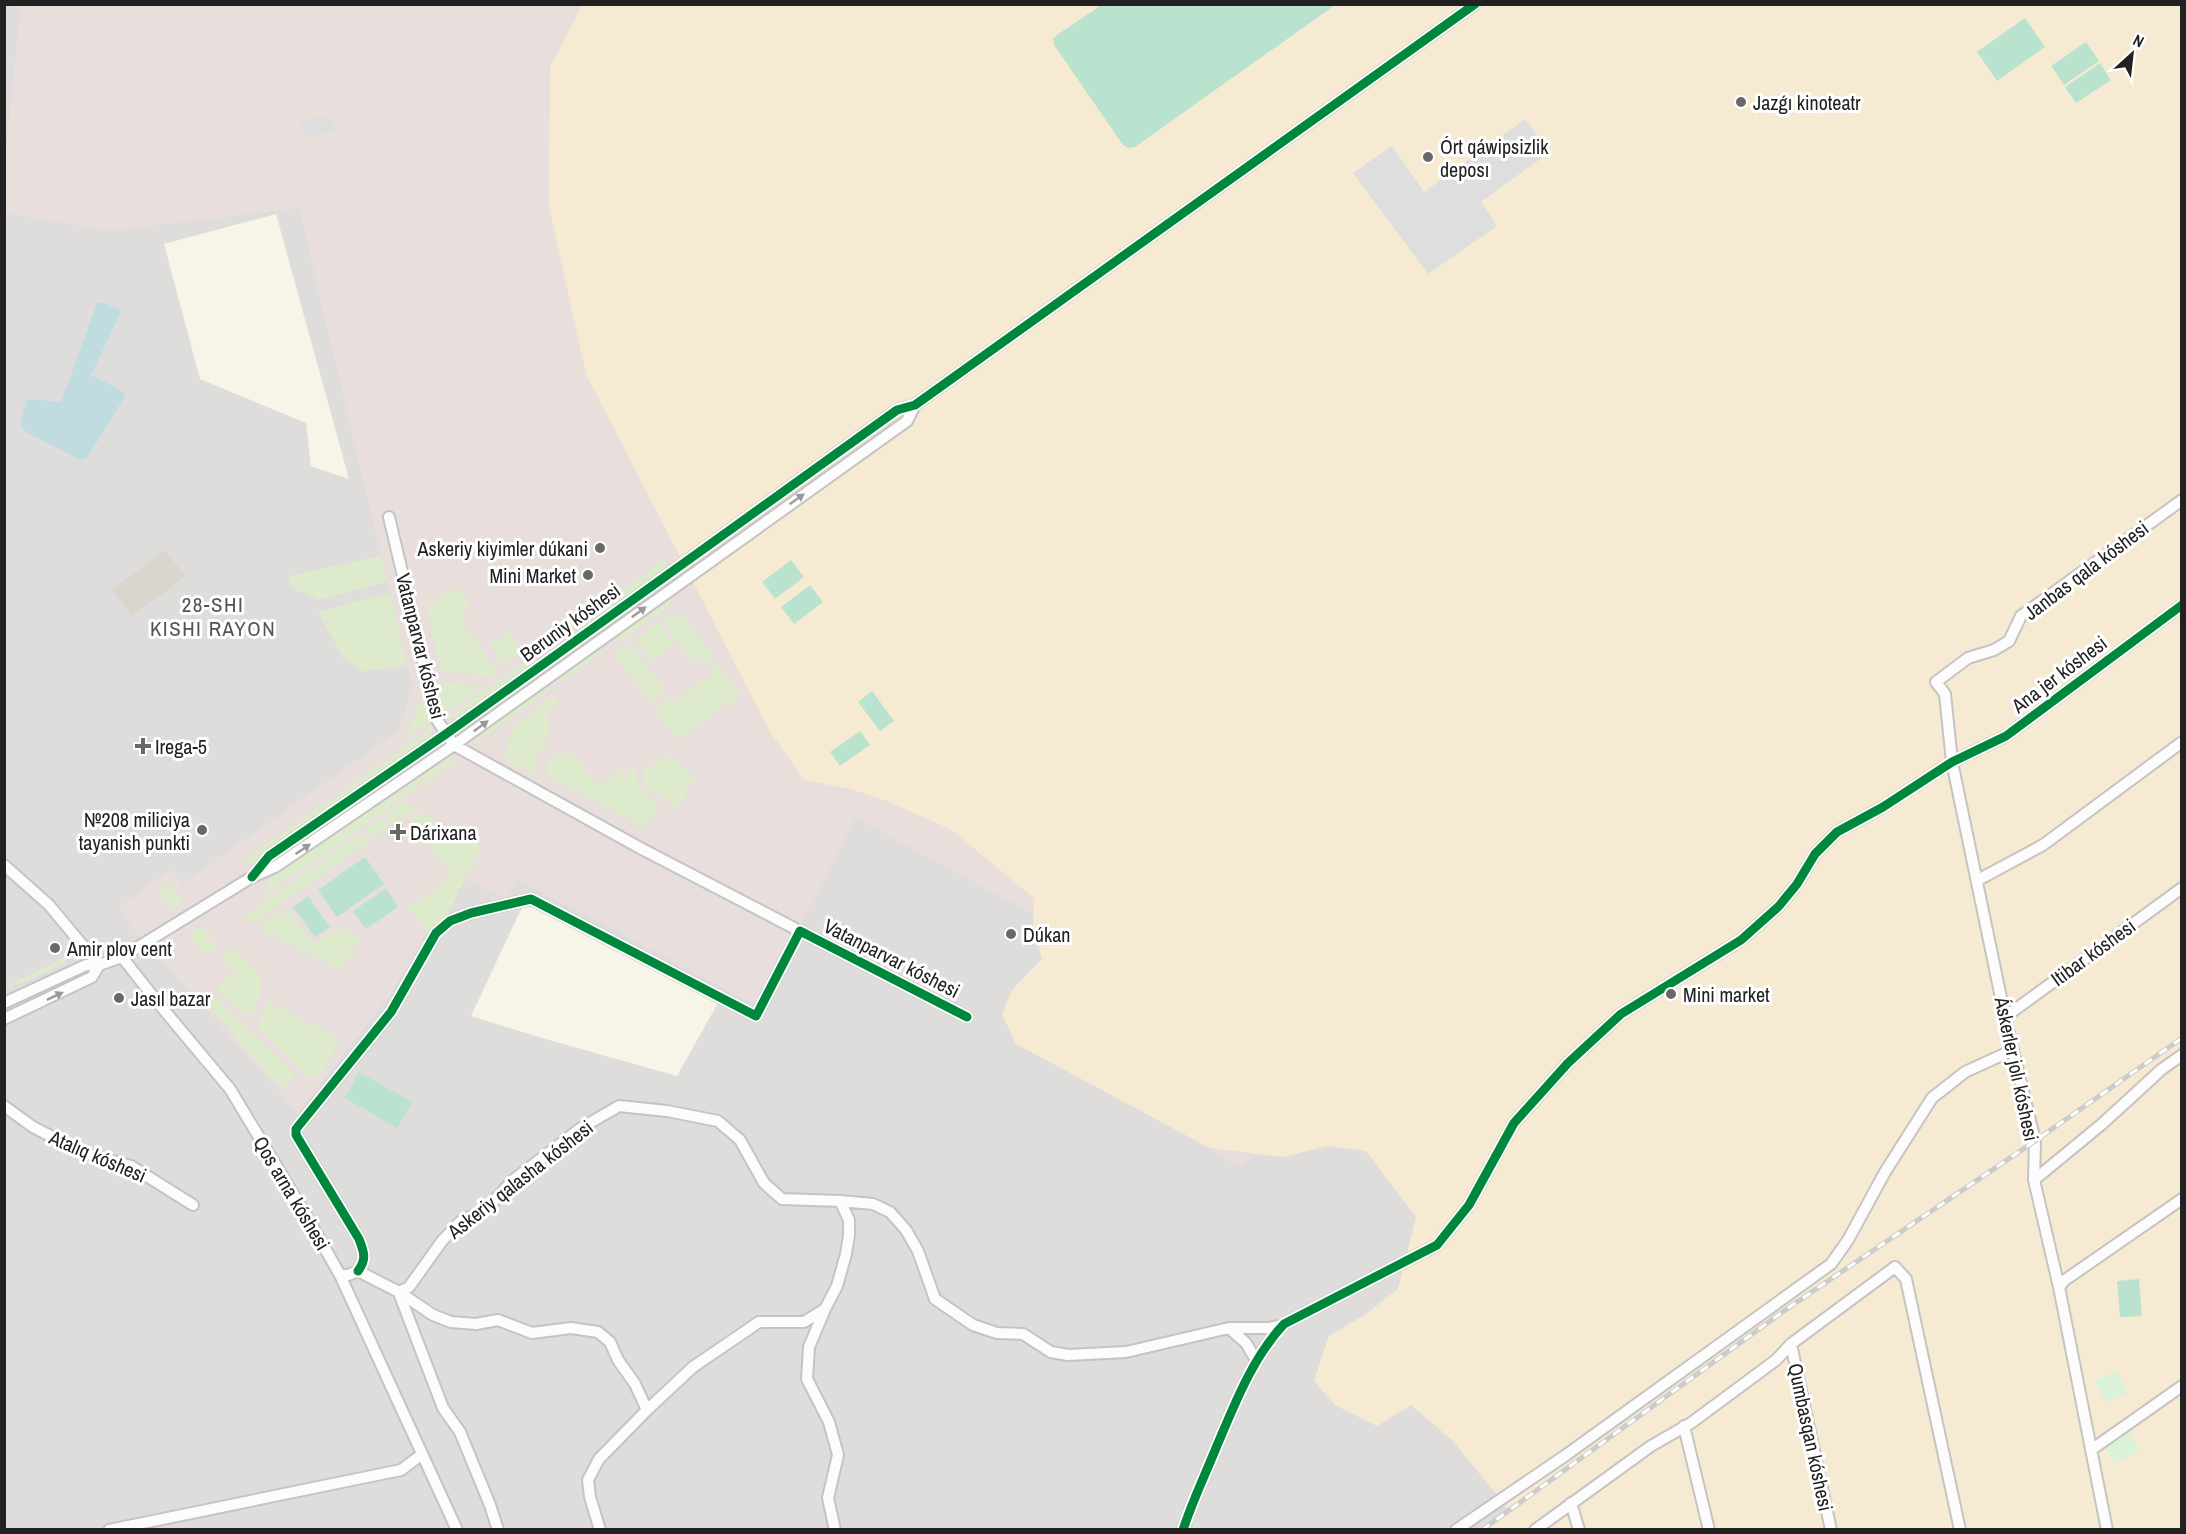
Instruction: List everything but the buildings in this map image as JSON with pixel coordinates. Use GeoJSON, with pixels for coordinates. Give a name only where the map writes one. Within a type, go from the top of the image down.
{"type":"FeatureCollection","features":[{"type":"Feature","properties":{"kind":"street"},"geometry":{"type":"LineString","coordinates":[[915,405],[1475,4]]}},
{"type":"Feature","properties":{"kind":"street","name":"Beruniy kóshesi"},"geometry":{"type":"LineString","coordinates":[[252,877],[269,856],[446,734],[897,410],[915,405]]}},
{"type":"Feature","properties":{"kind":"street","name":"Beruniy kóshesi"},"geometry":{"type":"LineString","coordinates":[[252,877],[275,867],[454,746],[907,421],[915,405]]}},
{"type":"Feature","properties":{"kind":"street","name":"Janbas qala kóshesi"},"geometry":{"type":"LineString","coordinates":[[1936,682],[1968,658],[1994,650],[2009,641],[2021,616],[2181,500]]}},
{"type":"Feature","properties":{"kind":"street"},"geometry":{"type":"LineString","coordinates":[[768,502],[777,514]]}},
{"type":"Feature","properties":{"kind":"street","name":"Vatanparvar kóshesi"},"geometry":{"type":"LineString","coordinates":[[389,517],[437,720],[454,746],[642,849],[967,1017]]}},
{"type":"Feature","properties":{"kind":"street","name":"Ana jer kóshesi"},"geometry":{"type":"LineString","coordinates":[[1568,1063],[1621,1014],[1741,940],[1779,906],[1797,884],[1815,854],[1837,832],[1883,807],[1952,762],[2006,736],[2181,605]]}},
{"type":"Feature","properties":{"kind":"street","name":"Áskerler jolı kóshesi"},"geometry":{"type":"LineString","coordinates":[[1936,682],[1945,694],[1952,762],[2013,1050],[2035,1141],[2034,1180],[2059,1287],[2107,1530]]}},
{"type":"Feature","properties":{"kind":"street"},"geometry":{"type":"LineString","coordinates":[[1978,880],[2043,845],[2181,742]]}},
{"type":"Feature","properties":{"kind":"street"},"geometry":{"type":"LineString","coordinates":[[4,865],[49,905],[99,965]]}},
{"type":"Feature","properties":{"kind":"street"},"geometry":{"type":"LineString","coordinates":[[4,1003],[86,964],[99,965],[122,957],[252,877]]}},
{"type":"Feature","properties":{"kind":"street","name":"Itibar kóshesi"},"geometry":{"type":"LineString","coordinates":[[2006,1017],[2181,888]]}},
{"type":"Feature","properties":{"kind":"street"},"geometry":{"type":"LineString","coordinates":[[340,1275],[358,1271],[363,1264],[365,1254],[359,1239],[296,1134],[296,1129],[391,1012],[436,933],[450,921],[498,905],[531,898],[756,1016],[797,929]]}},
{"type":"Feature","properties":{"kind":"street","name":"Qos arna kóshesi"},"geometry":{"type":"LineString","coordinates":[[122,957],[230,1089],[340,1275],[457,1530]]}},
{"type":"Feature","properties":{"kind":"street"},"geometry":{"type":"LineString","coordinates":[[4,1020],[92,976],[99,965]]}},
{"type":"Feature","properties":{"kind":"street"},"geometry":{"type":"LineString","coordinates":[[1456,1530],[1566,1455],[1831,1264],[1848,1240],[1885,1172],[1932,1098],[1965,1072],[2013,1050]]}},
{"type":"Feature","properties":{"kind":"street"},"geometry":{"type":"LineString","coordinates":[[2034,1180],[2181,1055]]}},
{"type":"Feature","properties":{"kind":"street","name":"Askeriy qalasha kóshesi"},"geometry":{"type":"LineString","coordinates":[[399,1292],[416,1280],[442,1241],[461,1221],[487,1209],[512,1181],[581,1128],[619,1106],[667,1111],[718,1121],[740,1140],[764,1183],[782,1199],[873,1204],[890,1212],[906,1230],[918,1251],[935,1299],[973,1325],[997,1333],[1023,1334],[1051,1353],[1068,1355],[1126,1352],[1228,1328],[1269,1328],[1284,1324],[1437,1245],[1469,1205],[1514,1123],[1568,1063]]}},
{"type":"Feature","properties":{"kind":"street","name":"Atalıq kóshesi"},"geometry":{"type":"LineString","coordinates":[[4,1106],[33,1127],[84,1153],[131,1166],[193,1205]]}},
{"type":"Feature","properties":{"kind":"street"},"geometry":{"type":"LineString","coordinates":[[2059,1287],[2065,1280],[2181,1199]]}},
{"type":"Feature","properties":{"kind":"street"},"geometry":{"type":"LineString","coordinates":[[836,1530],[828,1498],[838,1455],[829,1422],[807,1379],[809,1347],[837,1286],[848,1245],[849,1220],[840,1201]]}},
{"type":"Feature","properties":{"kind":"street"},"geometry":{"type":"LineString","coordinates":[[1535,1530],[1776,1360],[1791,1344],[1895,1267],[1906,1279],[1960,1530]]}},
{"type":"Feature","properties":{"kind":"street"},"geometry":{"type":"LineString","coordinates":[[358,1271],[399,1292],[433,1315],[451,1322],[476,1324],[498,1320],[532,1333],[571,1328],[598,1332],[610,1342],[618,1360],[635,1384],[647,1410]]}},
{"type":"Feature","properties":{"kind":"street"},"geometry":{"type":"LineString","coordinates":[[399,1292],[443,1408],[460,1432],[498,1530]]}},
{"type":"Feature","properties":{"kind":"street"},"geometry":{"type":"LineString","coordinates":[[600,1530],[590,1497],[588,1480],[599,1459],[647,1410],[693,1367],[759,1322],[804,1322],[825,1309]]}},
{"type":"Feature","properties":{"kind":"street","name":"Askeriy qalasha kóshesi"},"geometry":{"type":"LineString","coordinates":[[1183,1530],[1190,1508],[1233,1409],[1269,1340],[1284,1324]]}},
{"type":"Feature","properties":{"kind":"street"},"geometry":{"type":"LineString","coordinates":[[1228,1328],[1246,1343],[1257,1362]]}},
{"type":"Feature","properties":{"kind":"street","name":"Qumbasqan kóshesi"},"geometry":{"type":"LineString","coordinates":[[1791,1344],[1831,1530]]}},
{"type":"Feature","properties":{"kind":"street"},"geometry":{"type":"LineString","coordinates":[[2091,1450],[2181,1386]]}},
{"type":"Feature","properties":{"kind":"street"},"geometry":{"type":"LineString","coordinates":[[1684,1426],[1709,1530]]}},
{"type":"Feature","properties":{"kind":"street"},"geometry":{"type":"LineString","coordinates":[[109,1530],[401,1470],[421,1455]]}},
{"type":"Feature","properties":{"kind":"street"},"geometry":{"type":"LineString","coordinates":[[1571,1503],[1579,1530]]}},
{"type":"Feature","properties":{"kind":"shaded area"},"geometry":{"type":"Polygon","coordinates":[[[4,5],[2181,5],[2181,1529],[5,1529],[4,5]]]}},
{"type":"Feature","properties":{"kind":"shaded area"},"geometry":{"type":"Polygon","coordinates":[[[21,5],[2181,5],[1627,890],[1240,1167],[1017,1039],[1067,950],[1046,921],[856,818],[758,1006],[517,879],[505,899],[459,875],[392,992],[298,1113],[201,1003],[144,944],[119,907],[171,869],[182,884],[398,731],[412,688],[299,208],[109,231],[5,213],[5,161],[21,5]]]}},
{"type":"Feature","properties":{"kind":"shaded area"},"geometry":{"type":"Polygon","coordinates":[[[332,115],[335,131],[304,137],[300,121],[332,115]]]}},
{"type":"Feature","properties":{"kind":"shaded area"},"geometry":{"type":"Polygon","coordinates":[[[1525,119],[1550,152],[1481,202],[1497,226],[1428,274],[1353,173],[1392,146],[1424,192],[1525,119]]]}},
{"type":"Feature","properties":{"kind":"shaded area"},"geometry":{"type":"Polygon","coordinates":[[[276,214],[349,479],[311,466],[306,423],[200,379],[164,244],[276,214]]]}},
{"type":"Feature","properties":{"kind":"shaded area"},"geometry":{"type":"Polygon","coordinates":[[[166,550],[185,577],[132,616],[112,589],[166,550]]]}},
{"type":"Feature","properties":{"kind":"shaded area"},"geometry":{"type":"Polygon","coordinates":[[[524,903],[718,1003],[677,1076],[471,1016],[524,903]]]}},
{"type":"Feature","properties":{"kind":"green space"},"geometry":{"type":"Polygon","coordinates":[[[1103,4],[1335,5],[1135,147],[1128,148],[1123,145],[1054,45],[1053,39],[1057,35],[1103,4]]]}},
{"type":"Feature","properties":{"kind":"green space"},"geometry":{"type":"Polygon","coordinates":[[[2025,18],[2045,47],[1997,81],[1977,52],[2025,18]]]}},
{"type":"Feature","properties":{"kind":"green space"},"geometry":{"type":"Polygon","coordinates":[[[2086,42],[2099,61],[2064,85],[2051,66],[2086,42]]]}},
{"type":"Feature","properties":{"kind":"green space"},"geometry":{"type":"Polygon","coordinates":[[[2100,63],[2111,80],[2076,103],[2065,87],[2100,63]]]}},
{"type":"Feature","properties":{"kind":"green space"},"geometry":{"type":"Polygon","coordinates":[[[380,556],[388,581],[319,600],[292,588],[289,583],[289,576],[380,556]]]}},
{"type":"Feature","properties":{"kind":"green space"},"geometry":{"type":"Polygon","coordinates":[[[665,559],[668,569],[606,616],[602,606],[665,559]]]}},
{"type":"Feature","properties":{"kind":"green space"},"geometry":{"type":"Polygon","coordinates":[[[791,560],[804,577],[775,599],[762,582],[791,560]]]}},
{"type":"Feature","properties":{"kind":"green space"},"geometry":{"type":"Polygon","coordinates":[[[810,585],[823,602],[794,624],[781,607],[810,585]]]}},
{"type":"Feature","properties":{"kind":"green space"},"geometry":{"type":"Polygon","coordinates":[[[456,587],[469,605],[461,620],[498,673],[491,677],[441,671],[426,605],[456,587]]]}},
{"type":"Feature","properties":{"kind":"green space"},"geometry":{"type":"Polygon","coordinates":[[[387,593],[391,597],[406,663],[397,668],[364,672],[344,659],[318,612],[387,593]]]}},
{"type":"Feature","properties":{"kind":"green space"},"geometry":{"type":"Polygon","coordinates":[[[669,599],[671,605],[620,642],[617,635],[669,599]]]}},
{"type":"Feature","properties":{"kind":"green space"},"geometry":{"type":"Polygon","coordinates":[[[596,609],[601,618],[568,642],[562,635],[596,609]]]}},
{"type":"Feature","properties":{"kind":"green space"},"geometry":{"type":"Polygon","coordinates":[[[671,612],[675,617],[681,613],[714,658],[708,663],[703,657],[694,664],[661,620],[671,612]]]}},
{"type":"Feature","properties":{"kind":"green space"},"geometry":{"type":"Polygon","coordinates":[[[658,622],[674,645],[651,662],[635,639],[658,622]]]}},
{"type":"Feature","properties":{"kind":"green space"},"geometry":{"type":"Polygon","coordinates":[[[509,632],[522,653],[503,666],[489,645],[509,632]]]}},
{"type":"Feature","properties":{"kind":"green space"},"geometry":{"type":"Polygon","coordinates":[[[630,643],[665,691],[649,702],[615,654],[630,643]]]}},
{"type":"Feature","properties":{"kind":"green space"},"geometry":{"type":"Polygon","coordinates":[[[600,647],[602,653],[561,682],[558,677],[600,647]]]}},
{"type":"Feature","properties":{"kind":"green space"},"geometry":{"type":"Polygon","coordinates":[[[528,660],[532,666],[460,718],[446,717],[528,660]]]}},
{"type":"Feature","properties":{"kind":"green space"},"geometry":{"type":"Polygon","coordinates":[[[717,662],[741,694],[678,740],[654,708],[667,698],[672,704],[714,673],[710,668],[717,662]]]}},
{"type":"Feature","properties":{"kind":"green space"},"geometry":{"type":"Polygon","coordinates":[[[435,682],[483,687],[443,713],[435,682]]]}},
{"type":"Feature","properties":{"kind":"green space"},"geometry":{"type":"Polygon","coordinates":[[[547,684],[551,689],[474,744],[477,734],[547,684]]]}},
{"type":"Feature","properties":{"kind":"green space"},"geometry":{"type":"Polygon","coordinates":[[[425,690],[432,721],[404,740],[425,690]]]}},
{"type":"Feature","properties":{"kind":"green space"},"geometry":{"type":"Polygon","coordinates":[[[872,691],[894,721],[880,731],[858,702],[872,691]]]}},
{"type":"Feature","properties":{"kind":"green space"},"geometry":{"type":"Polygon","coordinates":[[[553,696],[558,703],[547,712],[550,735],[536,757],[535,774],[504,759],[514,726],[553,696]]]}},
{"type":"Feature","properties":{"kind":"green space"},"geometry":{"type":"Polygon","coordinates":[[[432,727],[425,744],[254,863],[241,862],[432,727]]]}},
{"type":"Feature","properties":{"kind":"green space"},"geometry":{"type":"Polygon","coordinates":[[[860,731],[870,745],[840,766],[830,752],[860,731]]]}},
{"type":"Feature","properties":{"kind":"green space"},"geometry":{"type":"Polygon","coordinates":[[[569,751],[599,786],[619,769],[624,775],[634,766],[638,784],[659,805],[646,828],[547,776],[550,758],[569,751]]]}},
{"type":"Feature","properties":{"kind":"green space"},"geometry":{"type":"Polygon","coordinates":[[[666,755],[695,777],[678,807],[642,782],[645,770],[666,755]]]}},
{"type":"Feature","properties":{"kind":"green space"},"geometry":{"type":"Polygon","coordinates":[[[459,759],[265,895],[267,881],[443,762],[459,759]]]}},
{"type":"Feature","properties":{"kind":"green space"},"geometry":{"type":"Polygon","coordinates":[[[404,801],[418,809],[392,825],[385,815],[404,801]]]}},
{"type":"Feature","properties":{"kind":"green space"},"geometry":{"type":"Polygon","coordinates":[[[421,812],[482,846],[439,930],[427,932],[408,907],[452,877],[410,819],[421,812]]]}},
{"type":"Feature","properties":{"kind":"green space"},"geometry":{"type":"Polygon","coordinates":[[[381,818],[388,828],[373,840],[365,830],[381,818]]]}},
{"type":"Feature","properties":{"kind":"green space"},"geometry":{"type":"Polygon","coordinates":[[[361,832],[368,842],[253,923],[242,918],[361,832]]]}},
{"type":"Feature","properties":{"kind":"green space"},"geometry":{"type":"Polygon","coordinates":[[[365,857],[384,884],[337,917],[318,890],[365,857]]]}},
{"type":"Feature","properties":{"kind":"green space"},"geometry":{"type":"Polygon","coordinates":[[[169,882],[182,902],[171,909],[158,890],[169,882]]]}},
{"type":"Feature","properties":{"kind":"green space"},"geometry":{"type":"Polygon","coordinates":[[[386,888],[398,907],[366,929],[353,911],[386,888]]]}},
{"type":"Feature","properties":{"kind":"green space"},"geometry":{"type":"Polygon","coordinates":[[[308,896],[330,927],[315,937],[293,907],[308,896]]]}},
{"type":"Feature","properties":{"kind":"green space"},"geometry":{"type":"Polygon","coordinates":[[[287,908],[313,944],[332,931],[335,935],[348,926],[360,940],[341,969],[259,929],[262,923],[287,908]]]}},
{"type":"Feature","properties":{"kind":"green space"},"geometry":{"type":"Polygon","coordinates":[[[201,926],[216,947],[205,955],[190,935],[201,926]]]}},
{"type":"Feature","properties":{"kind":"green space"},"geometry":{"type":"Polygon","coordinates":[[[233,947],[261,975],[260,996],[251,1014],[243,1014],[217,990],[233,970],[221,958],[233,947]]]}},
{"type":"Feature","properties":{"kind":"green space"},"geometry":{"type":"Polygon","coordinates":[[[65,957],[66,962],[25,982],[5,987],[65,957]]]}},
{"type":"Feature","properties":{"kind":"green space"},"geometry":{"type":"Polygon","coordinates":[[[213,996],[294,1072],[294,1076],[284,1088],[271,1078],[207,1003],[213,996]]]}},
{"type":"Feature","properties":{"kind":"green space"},"geometry":{"type":"Polygon","coordinates":[[[268,1001],[340,1039],[319,1076],[312,1078],[304,1074],[259,1028],[259,1018],[268,1001]]]}},
{"type":"Feature","properties":{"kind":"green space"},"geometry":{"type":"Polygon","coordinates":[[[359,1072],[412,1102],[397,1128],[345,1098],[359,1072]]]}},
{"type":"Feature","properties":{"kind":"green space"},"geometry":{"type":"Polygon","coordinates":[[[2139,1279],[2142,1316],[2120,1317],[2117,1281],[2139,1279]]]}},
{"type":"Feature","properties":{"kind":"green space"},"geometry":{"type":"Polygon","coordinates":[[[2117,1371],[2127,1394],[2105,1403],[2095,1380],[2117,1371]]]}},
{"type":"Feature","properties":{"kind":"green space"},"geometry":{"type":"Polygon","coordinates":[[[2129,1431],[2140,1450],[2115,1464],[2104,1446],[2129,1431]]]}},
{"type":"Feature","properties":{"kind":"sand"},"geometry":{"type":"Polygon","coordinates":[[[583,4],[2181,5],[2181,1529],[1482,1529],[1509,1510],[1452,1440],[1411,1405],[1377,1426],[1335,1405],[1314,1381],[1329,1336],[1366,1314],[1398,1289],[1416,1217],[1366,1151],[1327,1146],[1283,1157],[1210,1148],[1016,1044],[1002,1014],[1012,990],[1042,959],[1033,929],[1034,898],[950,829],[889,802],[850,789],[804,780],[769,730],[586,374],[549,206],[550,67],[583,4]]]}},
{"type":"Feature","properties":{"kind":"water"},"geometry":{"type":"Polygon","coordinates":[[[97,303],[121,309],[121,312],[91,375],[122,391],[125,396],[89,455],[80,460],[26,432],[20,425],[27,399],[61,402],[97,303]]]}},
{"type":"Feature","properties":{"kind":"railway"},"geometry":{"type":"LineString","coordinates":[[1482,1530],[1788,1308],[2035,1141],[2182,1038]]}},
{"type":"Feature","properties":{"kind":"cycle path"},"geometry":{"type":"LineString","coordinates":[[252,877],[269,856],[446,734],[897,410],[915,405],[1475,4]]}},
{"type":"Feature","properties":{"kind":"cycle path"},"geometry":{"type":"LineString","coordinates":[[1183,1530],[1245,1383],[1262,1352],[1284,1324],[1437,1245],[1469,1205],[1514,1123],[1568,1063],[1621,1014],[1741,940],[1779,906],[1797,884],[1815,854],[1837,832],[1883,807],[1952,762],[2006,736],[2182,605]]}},
{"type":"Feature","properties":{"kind":"cycle path"},"geometry":{"type":"LineString","coordinates":[[358,1271],[363,1263],[364,1255],[359,1239],[296,1135],[296,1129],[391,1012],[436,933],[450,921],[471,913],[531,899],[756,1016],[800,931],[967,1017]]}},
{"type":"Feature","properties":{"kind":"place","name":"Jazǵı kinoteatr"},"geometry":{"type":"Point","coordinates":[1741,102]}},
{"type":"Feature","properties":{"kind":"place","name":"Órt qáwipsizlik deposı"},"geometry":{"type":"Point","coordinates":[1428,157]}},
{"type":"Feature","properties":{"kind":"place","name":"Askeriy kiyimler dúkani"},"geometry":{"type":"Point","coordinates":[600,548]}},
{"type":"Feature","properties":{"kind":"place","name":"Mini Market"},"geometry":{"type":"Point","coordinates":[588,575]}},
{"type":"Feature","properties":{"kind":"place","name":"Irega-5"},"geometry":{"type":"Point","coordinates":[143,746]}},
{"type":"Feature","properties":{"kind":"place","name":"№208 miliciya tayanish punkti"},"geometry":{"type":"Point","coordinates":[202,830]}},
{"type":"Feature","properties":{"kind":"place","name":"Dárixana"},"geometry":{"type":"Point","coordinates":[398,832]}},
{"type":"Feature","properties":{"kind":"place","name":"Dúkan"},"geometry":{"type":"Point","coordinates":[1011,934]}},
{"type":"Feature","properties":{"kind":"place","name":"Amir plov cent"},"geometry":{"type":"Point","coordinates":[55,948]}},
{"type":"Feature","properties":{"kind":"place","name":"Mini market"},"geometry":{"type":"Point","coordinates":[1671,994]}},
{"type":"Feature","properties":{"kind":"place","name":"Jasıl bazar"},"geometry":{"type":"Point","coordinates":[119,998]}},
{"type":"Feature","properties":{"kind":"district","name":"28-SHI KISHI RAYON"},"geometry":{"type":"Point","coordinates":[213,616]}}]}
